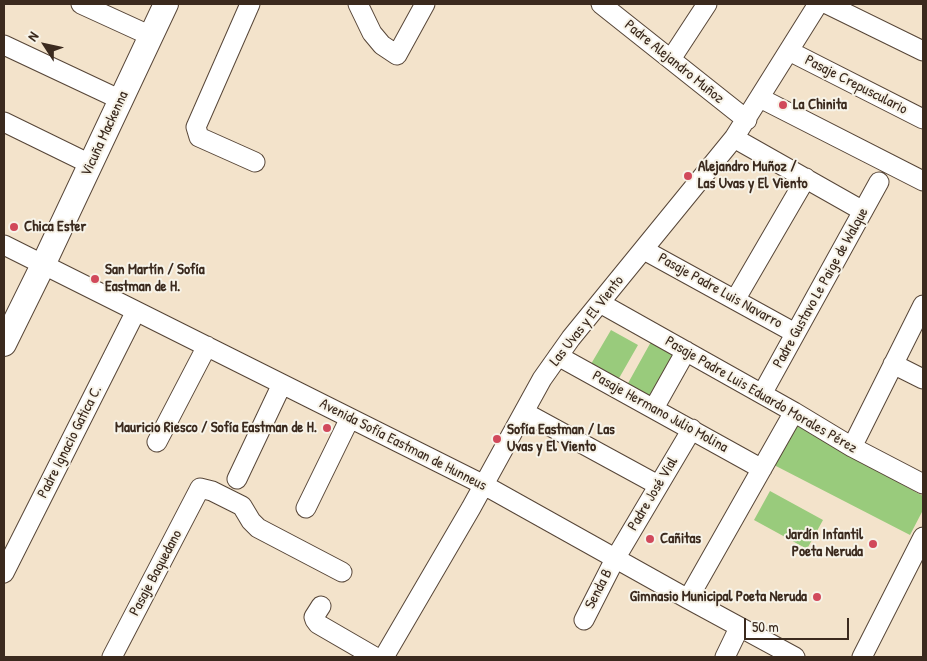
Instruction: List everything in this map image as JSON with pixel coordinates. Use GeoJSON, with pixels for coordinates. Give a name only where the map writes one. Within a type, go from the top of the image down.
{"type":"FeatureCollection","features":[{"type":"Feature","properties":{"kind":"main road","name":"Vicuña Mackenna"},"geometry":{"type":"LineString","coordinates":[[4,344],[166,4]]}},
{"type":"Feature","properties":{"kind":"street"},"geometry":{"type":"LineString","coordinates":[[81,4],[151,36]]}},
{"type":"Feature","properties":{"kind":"street"},"geometry":{"type":"LineString","coordinates":[[250,4],[196,127],[198,137],[255,162]]}},
{"type":"Feature","properties":{"kind":"street"},"geometry":{"type":"LineString","coordinates":[[358,4],[372,33],[382,45],[397,55],[425,4]]}},
{"type":"Feature","properties":{"kind":"street","name":"Padre Alejandro Muñoz"},"geometry":{"type":"LineString","coordinates":[[602,4],[746,120]]}},
{"type":"Feature","properties":{"kind":"street"},"geometry":{"type":"LineString","coordinates":[[671,59],[707,4]]}},
{"type":"Feature","properties":{"kind":"street","name":"Las Uvas y El Viento"},"geometry":{"type":"LineString","coordinates":[[384,657],[484,485],[542,379],[600,303],[734,138],[818,4]]}},
{"type":"Feature","properties":{"kind":"street"},"geometry":{"type":"LineString","coordinates":[[827,4],[923,51]]}},
{"type":"Feature","properties":{"kind":"street"},"geometry":{"type":"LineString","coordinates":[[4,45],[121,100]]}},
{"type":"Feature","properties":{"kind":"street","name":"Pasaje Crepusculario"},"geometry":{"type":"LineString","coordinates":[[790,51],[923,119]]}},
{"type":"Feature","properties":{"kind":"street"},"geometry":{"type":"LineString","coordinates":[[760,98],[923,181]]}},
{"type":"Feature","properties":{"kind":"street"},"geometry":{"type":"LineString","coordinates":[[4,122],[90,164]]}},
{"type":"Feature","properties":{"kind":"street"},"geometry":{"type":"LineString","coordinates":[[734,138],[863,211]]}},
{"type":"Feature","properties":{"kind":"street"},"geometry":{"type":"LineString","coordinates":[[736,300],[806,178]]}},
{"type":"Feature","properties":{"kind":"street","name":"Padre Gustavo Le Paige de Walque"},"geometry":{"type":"LineString","coordinates":[[762,394],[879,182]]}},
{"type":"Feature","properties":{"kind":"street","name":"Avenida Sofía Eastman de Hunneus"},"geometry":{"type":"LineString","coordinates":[[4,245],[484,485],[688,600],[795,657]]}},
{"type":"Feature","properties":{"kind":"street","name":"Pasaje Padre Luis Navarro"},"geometry":{"type":"LineString","coordinates":[[644,250],[795,333]]}},
{"type":"Feature","properties":{"kind":"street","name":"Pasaje Padre Luis Eduardo Morales Pérez"},"geometry":{"type":"LineString","coordinates":[[600,303],[794,412],[852,447],[923,484]]}},
{"type":"Feature","properties":{"kind":"street"},"geometry":{"type":"LineString","coordinates":[[852,447],[923,305]]}},
{"type":"Feature","properties":{"kind":"street","name":"Padre Ignacio Gatica C."},"geometry":{"type":"LineString","coordinates":[[4,573],[136,311]]}},
{"type":"Feature","properties":{"kind":"street"},"geometry":{"type":"LineString","coordinates":[[157,442],[207,346]]}},
{"type":"Feature","properties":{"kind":"street"},"geometry":{"type":"LineString","coordinates":[[654,408],[686,351]]}},
{"type":"Feature","properties":{"kind":"street","name":"Pasaje Hermano Julio Molina"},"geometry":{"type":"LineString","coordinates":[[558,356],[762,469]]}},
{"type":"Feature","properties":{"kind":"street"},"geometry":{"type":"LineString","coordinates":[[893,364],[923,379]]}},
{"type":"Feature","properties":{"kind":"street"},"geometry":{"type":"LineString","coordinates":[[236,479],[282,384]]}},
{"type":"Feature","properties":{"kind":"street"},"geometry":{"type":"LineString","coordinates":[[524,412],[658,485]]}},
{"type":"Feature","properties":{"kind":"street"},"geometry":{"type":"LineString","coordinates":[[688,600],[794,412]]}},
{"type":"Feature","properties":{"kind":"street"},"geometry":{"type":"LineString","coordinates":[[306,508],[350,418]]}},
{"type":"Feature","properties":{"kind":"street","name":"Padre José Vial"},"geometry":{"type":"LineString","coordinates":[[615,559],[692,429]]}},
{"type":"Feature","properties":{"kind":"street","name":"Pasaje Baquedano"},"geometry":{"type":"LineString","coordinates":[[112,657],[200,488],[212,491],[242,506],[251,521],[258,528],[342,572]]}},
{"type":"Feature","properties":{"kind":"street"},"geometry":{"type":"LineString","coordinates":[[862,657],[923,537]]}},
{"type":"Feature","properties":{"kind":"street","name":"Senda B"},"geometry":{"type":"LineString","coordinates":[[584,620],[615,559]]}},
{"type":"Feature","properties":{"kind":"street"},"geometry":{"type":"LineString","coordinates":[[321,606],[314,617],[318,624],[375,657]]}},
{"type":"Feature","properties":{"kind":"street"},"geometry":{"type":"LineString","coordinates":[[726,657],[739,628]]}},
{"type":"Feature","properties":{"kind":"green space"},"geometry":{"type":"Polygon","coordinates":[[[611,330],[638,345],[618,380],[591,364],[611,330]]]}},
{"type":"Feature","properties":{"kind":"green space"},"geometry":{"type":"Polygon","coordinates":[[[652,340],[680,355],[655,400],[627,385],[652,340]]]}},
{"type":"Feature","properties":{"kind":"green space"},"geometry":{"type":"Polygon","coordinates":[[[796,425],[923,496],[923,510],[910,535],[774,465],[796,425]]]}},
{"type":"Feature","properties":{"kind":"green space"},"geometry":{"type":"Polygon","coordinates":[[[770,491],[823,520],[807,549],[754,520],[770,491]]]}},
{"type":"Feature","properties":{"kind":"place","name":"La Chinita"},"geometry":{"type":"Point","coordinates":[783,105]}},
{"type":"Feature","properties":{"kind":"place","name":"Alejandro Muñoz / Las Uvas y El Viento"},"geometry":{"type":"Point","coordinates":[688,176]}},
{"type":"Feature","properties":{"kind":"place","name":"Chica Ester"},"geometry":{"type":"Point","coordinates":[14,227]}},
{"type":"Feature","properties":{"kind":"place","name":"San Martín / Sofía Eastman de H."},"geometry":{"type":"Point","coordinates":[95,279]}},
{"type":"Feature","properties":{"kind":"place","name":"Mauricio Riesco / Sofía Eastman de H."},"geometry":{"type":"Point","coordinates":[327,428]}},
{"type":"Feature","properties":{"kind":"place","name":"Sofía Eastman / Las Uvas y El Viento"},"geometry":{"type":"Point","coordinates":[497,439]}},
{"type":"Feature","properties":{"kind":"place","name":"Cañitas"},"geometry":{"type":"Point","coordinates":[650,539]}},
{"type":"Feature","properties":{"kind":"place","name":"Jardín Infantil Poeta Neruda"},"geometry":{"type":"Point","coordinates":[873,544]}},
{"type":"Feature","properties":{"kind":"place","name":"Gimnasio Municipal Poeta Neruda"},"geometry":{"type":"Point","coordinates":[817,597]}}]}
